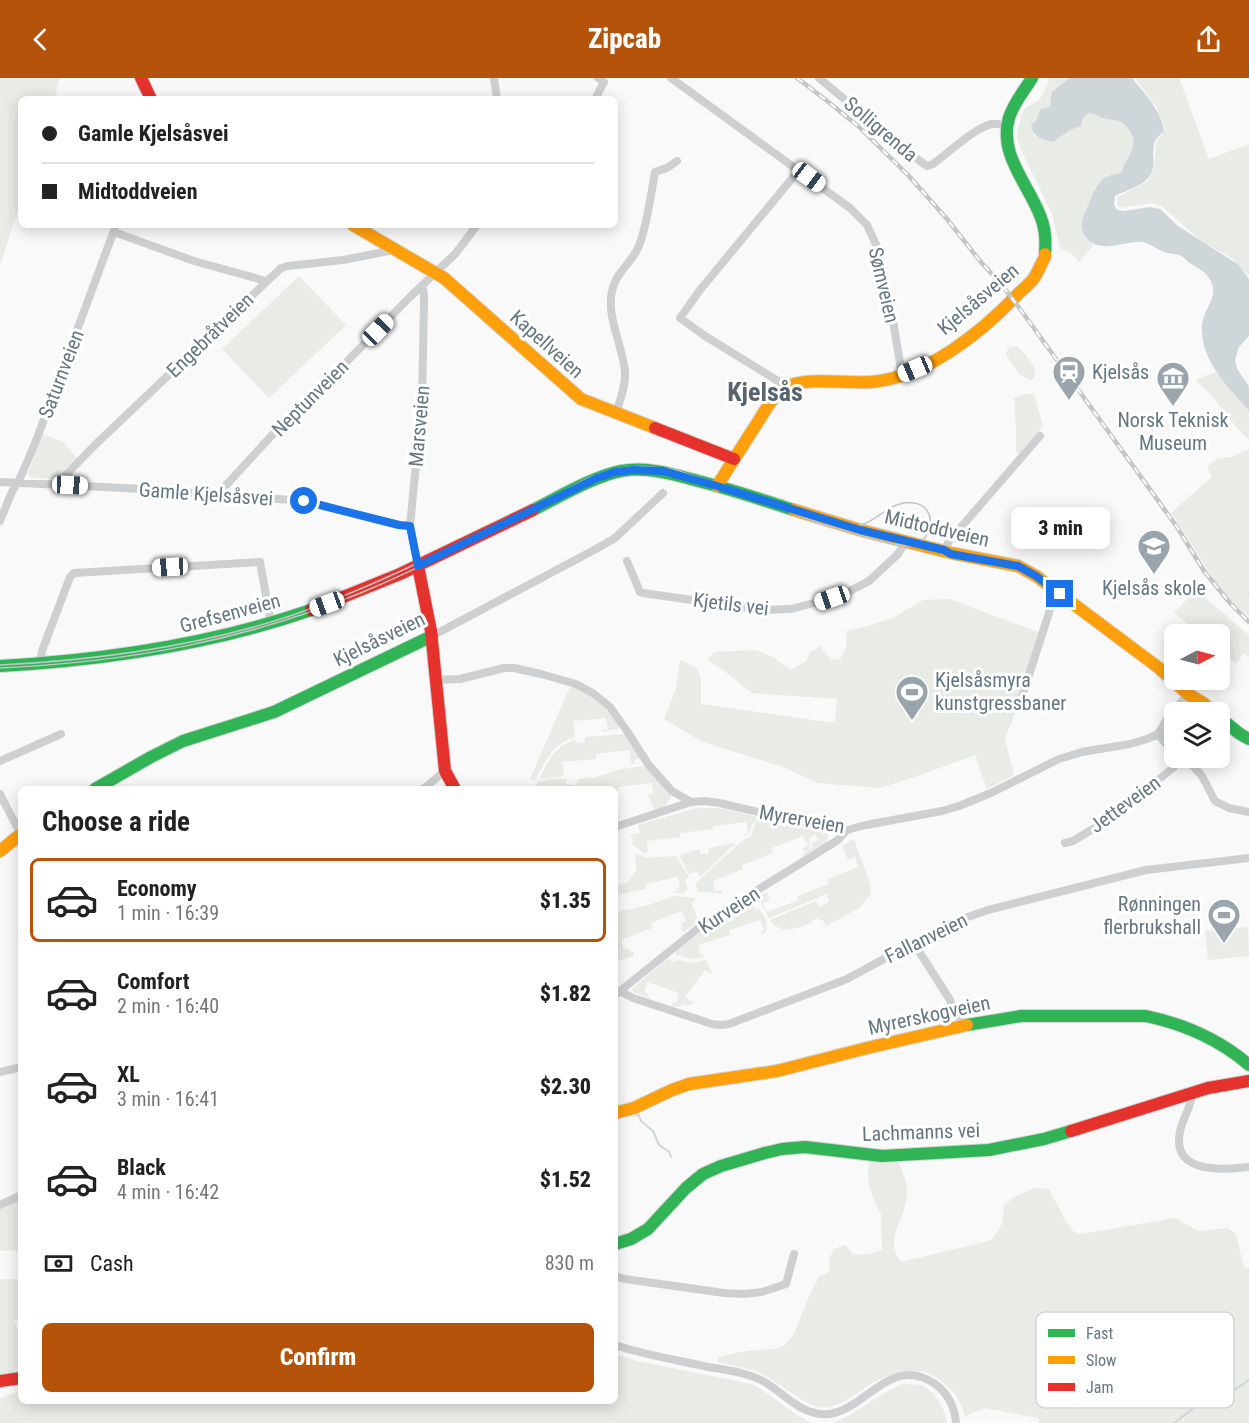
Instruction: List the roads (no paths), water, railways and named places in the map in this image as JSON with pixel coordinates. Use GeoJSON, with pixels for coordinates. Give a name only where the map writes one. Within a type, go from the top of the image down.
{"type":"FeatureCollection","features":[{"type":"Feature","properties":{"kind":"street"},"geometry":{"type":"LineString","coordinates":[[141,78],[150,96]]}},
{"type":"Feature","properties":{"kind":"street"},"geometry":{"type":"LineString","coordinates":[[494,78],[497,96]]}},
{"type":"Feature","properties":{"kind":"street","name":"Sømveien"},"geometry":{"type":"LineString","coordinates":[[671,78],[799,170],[850,208],[861,219],[871,232],[882,260],[902,375]]}},
{"type":"Feature","properties":{"kind":"street","name":"Solligrenda"},"geometry":{"type":"LineString","coordinates":[[819,78],[906,152],[927,166],[985,126],[994,124],[1007,126]]}},
{"type":"Feature","properties":{"kind":"street"},"geometry":{"type":"LineString","coordinates":[[1007,126],[1012,111],[1032,78]]}},
{"type":"Feature","properties":{"kind":"street"},"geometry":{"type":"LineString","coordinates":[[596,96],[603,79]]}},
{"type":"Feature","properties":{"kind":"street","name":"Kjelsåsveien"},"geometry":{"type":"LineString","coordinates":[[785,388],[805,382],[874,382],[902,375],[938,357],[980,328],[1029,283],[1043,264],[1047,243],[1044,225],[1036,205],[1010,154],[1006,140],[1007,126]]}},
{"type":"Feature","properties":{"kind":"street"},"geometry":{"type":"LineString","coordinates":[[616,413],[624,386],[625,371],[612,312],[612,290],[615,281],[638,247],[655,172],[677,161]]}},
{"type":"Feature","properties":{"kind":"street"},"geometry":{"type":"LineString","coordinates":[[717,486],[771,401],[785,388],[778,381],[680,318],[700,290],[799,170]]}},
{"type":"Feature","properties":{"kind":"street","name":"Kapellveien"},"geometry":{"type":"LineString","coordinates":[[358,228],[450,283],[575,395],[734,459]]}},
{"type":"Feature","properties":{"kind":"street","name":"Neptunveien"},"geometry":{"type":"LineString","coordinates":[[217,495],[274,433],[457,252],[475,228]]}},
{"type":"Feature","properties":{"kind":"street"},"geometry":{"type":"LineString","coordinates":[[115,229],[194,261],[266,281]]}},
{"type":"Feature","properties":{"kind":"street","name":"Saturnveien"},"geometry":{"type":"LineString","coordinates":[[0,521],[36,441],[115,229]]}},
{"type":"Feature","properties":{"kind":"street","name":"Engebråtveien"},"geometry":{"type":"LineString","coordinates":[[57,484],[281,268],[343,260],[394,250]]}},
{"type":"Feature","properties":{"kind":"street","name":"Marsveien"},"geometry":{"type":"LineString","coordinates":[[418,566],[410,526],[423,385],[424,294],[422,286]]}},
{"type":"Feature","properties":{"kind":"street"},"geometry":{"type":"LineString","coordinates":[[944,550],[949,541],[1040,436]]}},
{"type":"Feature","properties":{"kind":"street","name":"Grefsenveien"},"geometry":{"type":"LineString","coordinates":[[0,666],[96,660],[167,649],[271,623],[352,594],[418,566],[489,531],[503,518],[569,484],[616,465],[639,463],[663,465],[704,477],[717,486]]}},
{"type":"Feature","properties":{"kind":"street","name":"Gamle Kjelsåsvei"},"geometry":{"type":"LineString","coordinates":[[0,482],[304,501],[410,526]]}},
{"type":"Feature","properties":{"kind":"street","name":"Midtoddveien"},"geometry":{"type":"LineString","coordinates":[[717,486],[848,526],[944,550],[951,554],[1018,566],[1036,576],[1201,702]]}},
{"type":"Feature","properties":{"kind":"street","name":"Kjelsåsveien"},"geometry":{"type":"LineString","coordinates":[[100,786],[180,743],[204,733],[274,712],[432,636],[615,538],[663,493]]}},
{"type":"Feature","properties":{"kind":"street","name":"Kjetils vei"},"geometry":{"type":"LineString","coordinates":[[627,561],[640,592],[643,593],[763,610],[792,609],[846,593],[869,581],[898,554],[906,542]]}},
{"type":"Feature","properties":{"kind":"street"},"geometry":{"type":"LineString","coordinates":[[40,664],[42,651],[70,577],[74,573],[260,562],[271,623]]}},
{"type":"Feature","properties":{"kind":"street"},"geometry":{"type":"LineString","coordinates":[[418,566],[432,636],[445,771],[453,786]]}},
{"type":"Feature","properties":{"kind":"street"},"geometry":{"type":"LineString","coordinates":[[1020,708],[1057,592]]}},
{"type":"Feature","properties":{"kind":"street"},"geometry":{"type":"LineString","coordinates":[[436,680],[460,679],[504,668],[513,668],[576,684],[594,694],[610,707],[648,764],[672,791],[690,802]]}},
{"type":"Feature","properties":{"kind":"street"},"geometry":{"type":"LineString","coordinates":[[1164,742],[1158,735],[1188,694]]}},
{"type":"Feature","properties":{"kind":"street"},"geometry":{"type":"LineString","coordinates":[[1230,724],[1246,734]]}},
{"type":"Feature","properties":{"kind":"street"},"geometry":{"type":"LineString","coordinates":[[0,761],[61,734]]}},
{"type":"Feature","properties":{"kind":"street","name":"Myrerveien"},"geometry":{"type":"LineString","coordinates":[[690,802],[719,803],[847,830],[950,809],[991,793],[1059,759],[1082,752],[1139,742],[1158,735]]}},
{"type":"Feature","properties":{"kind":"street","name":"Jetteveien"},"geometry":{"type":"LineString","coordinates":[[1065,843],[1073,841],[1108,820],[1173,768]]}},
{"type":"Feature","properties":{"kind":"street"},"geometry":{"type":"LineString","coordinates":[[1195,768],[1202,776],[1215,801],[1229,808],[1249,813]]}},
{"type":"Feature","properties":{"kind":"street"},"geometry":{"type":"LineString","coordinates":[[427,786],[445,771]]}},
{"type":"Feature","properties":{"kind":"street"},"geometry":{"type":"LineString","coordinates":[[0,794],[18,828]]}},
{"type":"Feature","properties":{"kind":"street"},"geometry":{"type":"LineString","coordinates":[[618,826],[690,802]]}},
{"type":"Feature","properties":{"kind":"street","name":"Kurveien"},"geometry":{"type":"LineString","coordinates":[[618,992],[706,922],[838,840],[847,830]]}},
{"type":"Feature","properties":{"kind":"street"},"geometry":{"type":"LineString","coordinates":[[0,851],[18,836]]}},
{"type":"Feature","properties":{"kind":"street","name":"Fallanveien"},"geometry":{"type":"LineString","coordinates":[[618,993],[721,1026],[847,979],[948,924],[988,910],[1146,870],[1247,859]]}},
{"type":"Feature","properties":{"kind":"street"},"geometry":{"type":"LineString","coordinates":[[914,942],[950,1000],[962,1026]]}},
{"type":"Feature","properties":{"kind":"street","name":"Myrerskogveien"},"geometry":{"type":"LineString","coordinates":[[618,1112],[634,1108],[689,1084],[777,1071],[962,1026],[1021,1017],[1146,1016],[1164,1020],[1215,1041],[1249,1065]]}},
{"type":"Feature","properties":{"kind":"street"},"geometry":{"type":"LineString","coordinates":[[0,1072],[18,1068]]}},
{"type":"Feature","properties":{"kind":"street","name":"Lachmanns vei"},"geometry":{"type":"LineString","coordinates":[[618,1243],[631,1239],[648,1229],[686,1188],[703,1174],[718,1167],[765,1153],[790,1148],[805,1148],[882,1156],[1004,1148],[1044,1139],[1192,1093],[1249,1081]]}},
{"type":"Feature","properties":{"kind":"street"},"geometry":{"type":"LineString","coordinates":[[1192,1093],[1191,1104],[1179,1134],[1180,1149],[1185,1158],[1192,1164],[1208,1168],[1249,1167]]}},
{"type":"Feature","properties":{"kind":"street"},"geometry":{"type":"LineString","coordinates":[[0,1205],[18,1197]]}},
{"type":"Feature","properties":{"kind":"street"},"geometry":{"type":"LineString","coordinates":[[618,1277],[724,1293],[762,1292],[786,1284],[794,1254]]}},
{"type":"Feature","properties":{"kind":"street"},"geometry":{"type":"LineString","coordinates":[[618,1346],[755,1378],[808,1411],[820,1414],[843,1409],[886,1381],[904,1376],[917,1376],[935,1384],[944,1392],[953,1408],[956,1423]]}},
{"type":"Feature","properties":{"kind":"street"},"geometry":{"type":"LineString","coordinates":[[0,1381],[18,1378]]}},
{"type":"Feature","properties":{"kind":"waterway"},"geometry":{"type":"LineString","coordinates":[[635,1114],[653,1131],[659,1145],[669,1152],[671,1157]]}},
{"type":"Feature","properties":{"kind":"waterway"},"geometry":{"type":"LineString","coordinates":[[1234,1389],[1249,1380]]}},
{"type":"Feature","properties":{"kind":"waterway"},"geometry":{"type":"LineString","coordinates":[[1174,1423],[1194,1408]]}},
{"type":"Feature","properties":{"kind":"tram line"},"geometry":{"type":"LineString","coordinates":[[0,665],[74,660],[183,644],[290,616],[397,573],[586,479],[620,468],[644,466],[675,470],[852,526],[868,522],[890,508],[905,503],[922,506],[928,511],[930,518],[928,533],[923,539],[917,544],[903,546],[826,525],[778,506],[679,475],[654,470],[623,471],[588,482],[392,580],[274,624],[185,646],[140,654],[0,668]]}},
{"type":"Feature","properties":{"kind":"railway"},"geometry":{"type":"LineString","coordinates":[[797,78],[858,126],[908,175],[1002,285],[1177,527],[1204,571],[1249,622]]}},
{"type":"Feature","properties":{"kind":"place","name":"Kjelsås"},"geometry":{"type":"Point","coordinates":[1069,401]}},
{"type":"Feature","properties":{"kind":"place","name":"Norsk Teknisk Museum"},"geometry":{"type":"Point","coordinates":[1173,407]}},
{"type":"Feature","properties":{"kind":"place","name":"Kjelsås skole"},"geometry":{"type":"Point","coordinates":[1154,575]}},
{"type":"Feature","properties":{"kind":"place","name":"Kjelsåsmyra kunstgressbaner"},"geometry":{"type":"Point","coordinates":[912,721]}},
{"type":"Feature","properties":{"kind":"place","name":"Rønningen flerbrukshall"},"geometry":{"type":"Point","coordinates":[1224,944]}},
{"type":"Feature","properties":{"kind":"district","name":"Kjelsås"},"geometry":{"type":"Point","coordinates":[765,392]}}]}
